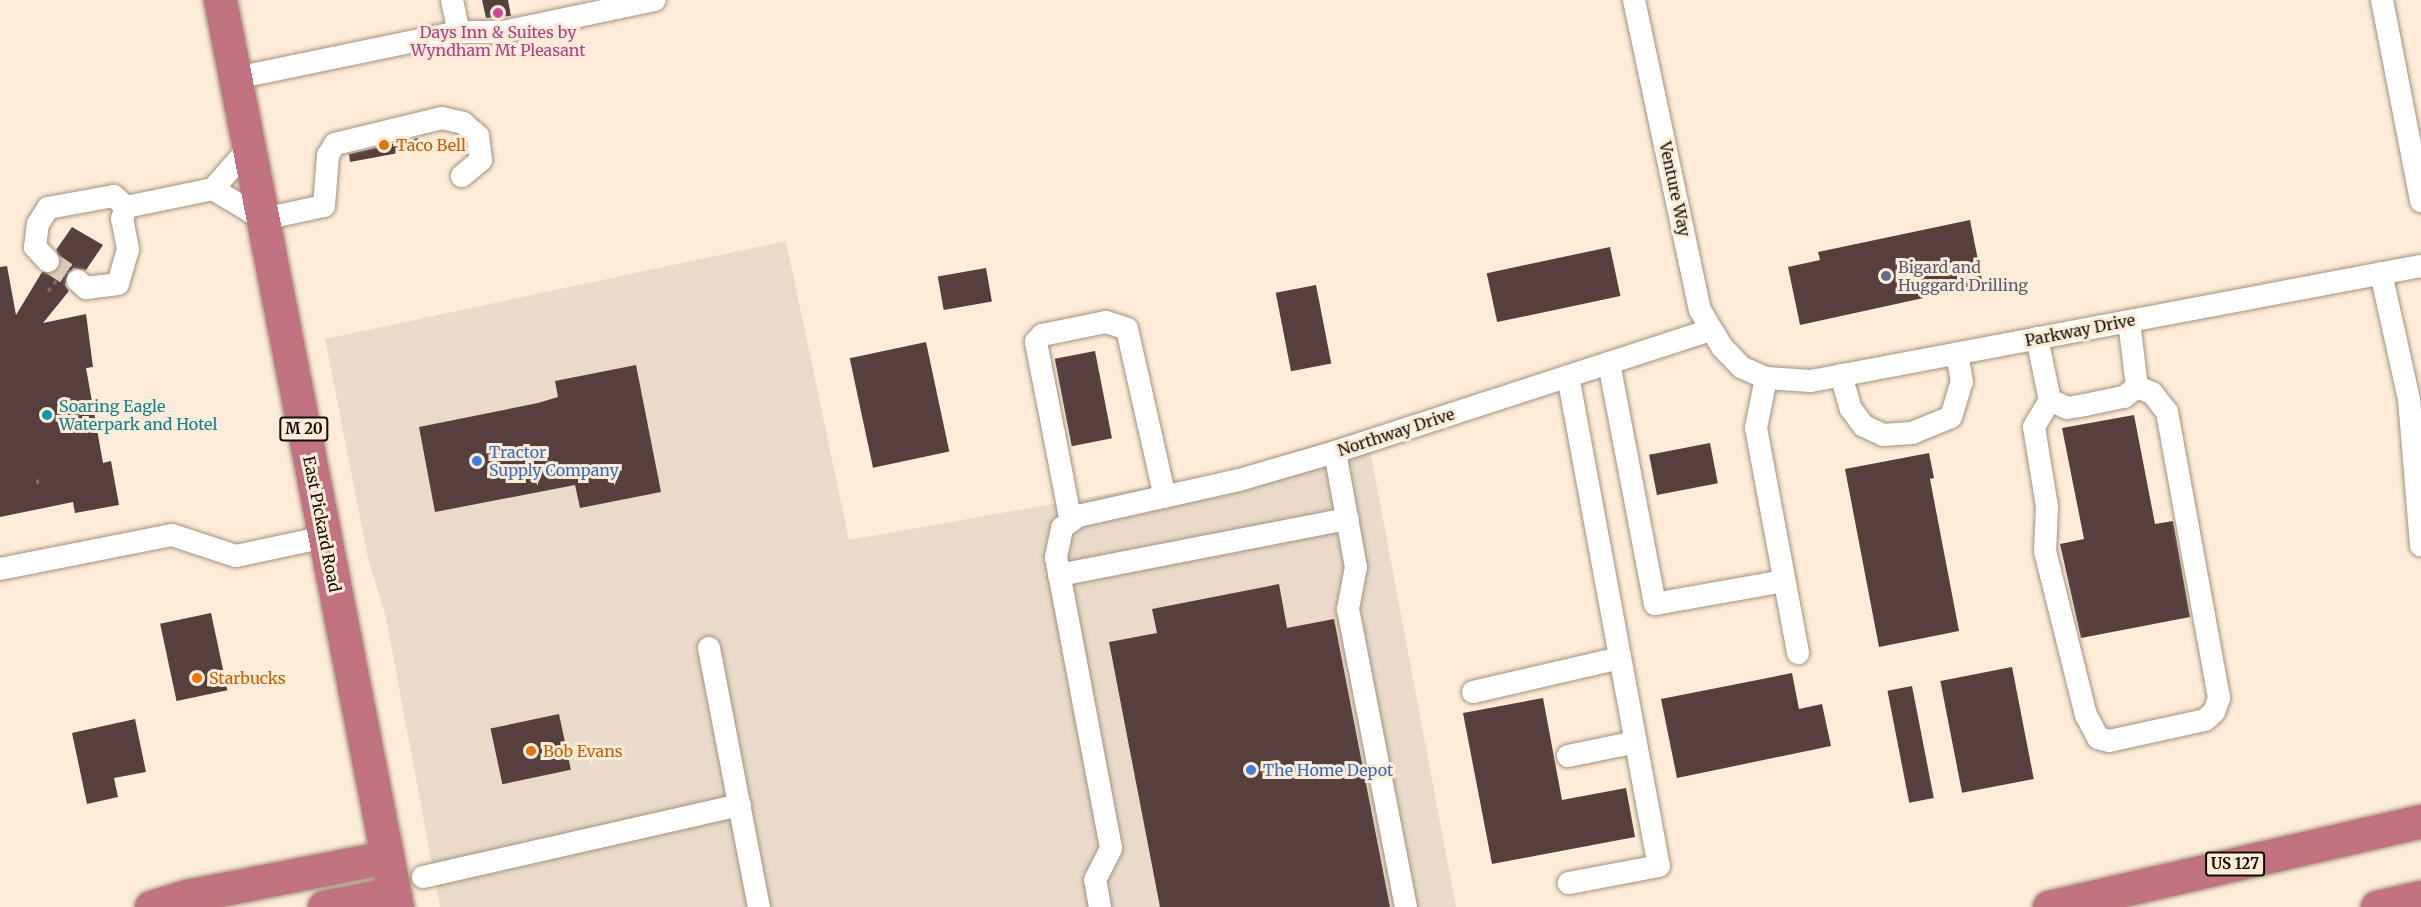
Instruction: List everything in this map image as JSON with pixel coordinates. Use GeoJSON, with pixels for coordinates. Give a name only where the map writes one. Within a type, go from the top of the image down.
{"type":"FeatureCollection","features":[{"type":"Feature","properties":{"kind":"highway","name":"East Pickard Road"},"geometry":{"type":"LineString","coordinates":[[220,0],[395,900]]}},
{"type":"Feature","properties":{"kind":"highway","name":"US 127"},"geometry":{"type":"LineString","coordinates":[[2049,907],[2421,821]]}},
{"type":"Feature","properties":{"kind":"highway"},"geometry":{"type":"LineString","coordinates":[[151,907],[188,896],[387,857]]}},
{"type":"Feature","properties":{"kind":"highway"},"geometry":{"type":"LineString","coordinates":[[2377,907],[2421,897]]}},
{"type":"Feature","properties":{"kind":"highway"},"geometry":{"type":"LineString","coordinates":[[324,907],[395,900]]}},
{"type":"Feature","properties":{"kind":"street"},"geometry":{"type":"LineString","coordinates":[[452,0],[459,32]]}},
{"type":"Feature","properties":{"kind":"street"},"geometry":{"type":"LineString","coordinates":[[236,78],[459,32],[502,32],[655,0]]}},
{"type":"Feature","properties":{"kind":"street","name":"Venture Way"},"geometry":{"type":"LineString","coordinates":[[1635,0],[1700,310],[1711,330],[1741,367]]}},
{"type":"Feature","properties":{"kind":"street"},"geometry":{"type":"LineString","coordinates":[[2382,0],[2421,197]]}},
{"type":"Feature","properties":{"kind":"street"},"geometry":{"type":"LineString","coordinates":[[213,189],[263,219],[324,206],[328,155],[335,144],[442,118],[463,123],[478,136],[481,160],[462,176]]}},
{"type":"Feature","properties":{"kind":"street"},"geometry":{"type":"LineString","coordinates":[[126,207],[213,189],[249,148]]}},
{"type":"Feature","properties":{"kind":"street"},"geometry":{"type":"LineString","coordinates":[[48,261],[39,256],[35,247],[38,224],[48,208],[114,196],[126,207]]}},
{"type":"Feature","properties":{"kind":"street"},"geometry":{"type":"LineString","coordinates":[[78,281],[86,288],[118,284],[128,249],[122,219],[126,207]]}},
{"type":"Feature","properties":{"kind":"street","name":"Parkway Drive"},"geometry":{"type":"LineString","coordinates":[[1741,367],[1766,378],[1811,381],[2421,266]]}},
{"type":"Feature","properties":{"kind":"street"},"geometry":{"type":"LineString","coordinates":[[2381,273],[2409,399],[2421,546]]}},
{"type":"Feature","properties":{"kind":"street"},"geometry":{"type":"LineString","coordinates":[[2129,321],[2137,387]]}},
{"type":"Feature","properties":{"kind":"street"},"geometry":{"type":"LineString","coordinates":[[1100,907],[1095,880],[1111,848],[1059,576],[1058,542],[1062,528],[1078,516],[1070,512],[1053,434],[1036,342],[1042,335],[1106,322],[1127,329],[1165,497]]}},
{"type":"Feature","properties":{"kind":"street","name":"Northway Drive"},"geometry":{"type":"LineString","coordinates":[[1078,516],[1165,497],[1335,452],[1711,330]]}},
{"type":"Feature","properties":{"kind":"street"},"geometry":{"type":"LineString","coordinates":[[2037,338],[2050,400],[2034,427],[2047,506],[2045,551],[2086,715],[2098,738],[2109,741],[2205,720],[2214,712],[2219,699],[2168,412],[2152,393],[2137,387]]}},
{"type":"Feature","properties":{"kind":"street"},"geometry":{"type":"LineString","coordinates":[[1840,375],[1851,409],[1864,426],[1884,435],[1912,433],[1951,417],[1962,382],[1957,353]]}},
{"type":"Feature","properties":{"kind":"street"},"geometry":{"type":"LineString","coordinates":[[1610,363],[1655,604],[1784,581]]}},
{"type":"Feature","properties":{"kind":"street"},"geometry":{"type":"LineString","coordinates":[[1568,376],[1659,866],[1569,883]]}},
{"type":"Feature","properties":{"kind":"street"},"geometry":{"type":"LineString","coordinates":[[1766,378],[1756,428],[1798,653]]}},
{"type":"Feature","properties":{"kind":"street"},"geometry":{"type":"LineString","coordinates":[[2050,400],[2067,408],[2124,397],[2137,387]]}},
{"type":"Feature","properties":{"kind":"street"},"geometry":{"type":"LineString","coordinates":[[1335,452],[1356,567],[1348,609],[1406,907]]}},
{"type":"Feature","properties":{"kind":"street"},"geometry":{"type":"LineString","coordinates":[[1059,576],[1348,519]]}},
{"type":"Feature","properties":{"kind":"street"},"geometry":{"type":"LineString","coordinates":[[0,569],[172,534],[236,556],[325,537]]}},
{"type":"Feature","properties":{"kind":"street"},"geometry":{"type":"LineString","coordinates":[[709,648],[759,907]]}},
{"type":"Feature","properties":{"kind":"street"},"geometry":{"type":"LineString","coordinates":[[1473,692],[1620,657]]}},
{"type":"Feature","properties":{"kind":"street"},"geometry":{"type":"LineString","coordinates":[[1568,756],[1636,742]]}},
{"type":"Feature","properties":{"kind":"street"},"geometry":{"type":"LineString","coordinates":[[395,900],[423,877],[740,805]]}},
{"type":"Feature","properties":{"kind":"street"},"geometry":{"type":"LineString","coordinates":[[387,857],[423,877]]}},
{"type":"Feature","properties":{"kind":"path"},"geometry":{"type":"LineString","coordinates":[[37,479],[39,486]]}},
{"type":"Feature","properties":{"kind":"shaded area"},"geometry":{"type":"Polygon","coordinates":[[[786,241],[849,540],[1216,475],[1366,429],[1456,907],[440,907],[386,618],[368,558],[325,339],[786,241]]]}},
{"type":"Feature","properties":{"kind":"building","name":"Days Inn & Suites by Wyndham Mt Pleasant"},"geometry":{"type":"Polygon","coordinates":[[[482,0],[508,0],[511,16],[486,18],[482,0]]]}},
{"type":"Feature","properties":{"kind":"building"},"geometry":{"type":"Polygon","coordinates":[[[418,138],[420,149],[350,162],[349,154],[418,138]]]}},
{"type":"Feature","properties":{"kind":"building","name":"Bigard and Huggard Drilling"},"geometry":{"type":"Polygon","coordinates":[[[1970,220],[1983,285],[1800,325],[1788,267],[1820,260],[1818,252],[1970,220]]]}},
{"type":"Feature","properties":{"kind":"building","name":"Soaring Eagle Waterpark and Hotel"},"geometry":{"type":"Polygon","coordinates":[[[72,227],[103,245],[86,270],[74,268],[68,273],[65,285],[69,291],[43,323],[86,314],[93,367],[86,368],[103,463],[111,461],[119,505],[75,513],[73,502],[0,517],[0,267],[7,266],[16,315],[42,272],[58,270],[61,259],[56,250],[72,227]]]}},
{"type":"Feature","properties":{"kind":"building"},"geometry":{"type":"Polygon","coordinates":[[[1610,247],[1620,296],[1497,322],[1487,273],[1610,247]]]}},
{"type":"Feature","properties":{"kind":"building"},"geometry":{"type":"Polygon","coordinates":[[[986,268],[992,301],[944,310],[938,277],[986,268]]]}},
{"type":"Feature","properties":{"kind":"building"},"geometry":{"type":"Polygon","coordinates":[[[1316,285],[1331,364],[1291,371],[1276,293],[1316,285]]]}},
{"type":"Feature","properties":{"kind":"building"},"geometry":{"type":"Polygon","coordinates":[[[926,342],[949,452],[873,468],[850,358],[926,342]]]}},
{"type":"Feature","properties":{"kind":"building"},"geometry":{"type":"Polygon","coordinates":[[[1095,351],[1112,438],[1072,446],[1055,359],[1095,351]]]}},
{"type":"Feature","properties":{"kind":"building"},"geometry":{"type":"Polygon","coordinates":[[[636,365],[661,492],[580,508],[575,485],[435,512],[419,427],[538,403],[558,397],[555,381],[636,365]]]}},
{"type":"Feature","properties":{"kind":"building"},"geometry":{"type":"Polygon","coordinates":[[[2134,415],[2155,524],[2173,521],[2190,617],[2081,638],[2060,544],[2084,539],[2062,428],[2134,415]]]}},
{"type":"Feature","properties":{"kind":"building"},"geometry":{"type":"Polygon","coordinates":[[[1710,443],[1718,483],[1657,495],[1649,455],[1710,443]]]}},
{"type":"Feature","properties":{"kind":"building"},"geometry":{"type":"Polygon","coordinates":[[[1929,453],[1934,478],[1930,479],[1959,631],[1879,647],[1845,469],[1929,453]]]}},
{"type":"Feature","properties":{"kind":"building"},"geometry":{"type":"Polygon","coordinates":[[[1279,584],[1287,628],[1334,619],[1390,907],[1160,907],[1109,642],[1157,633],[1152,609],[1279,584]]]}},
{"type":"Feature","properties":{"kind":"building"},"geometry":{"type":"Polygon","coordinates":[[[211,613],[227,690],[177,701],[160,624],[211,613]]]}},
{"type":"Feature","properties":{"kind":"building"},"geometry":{"type":"Polygon","coordinates":[[[2012,667],[2034,779],[1962,793],[1940,681],[2012,667]]]}},
{"type":"Feature","properties":{"kind":"building"},"geometry":{"type":"Polygon","coordinates":[[[1792,673],[1799,709],[1822,704],[1831,746],[1677,778],[1661,699],[1792,673]]]}},
{"type":"Feature","properties":{"kind":"building"},"geometry":{"type":"Polygon","coordinates":[[[1912,686],[1934,798],[1909,803],[1887,691],[1912,686]]]}},
{"type":"Feature","properties":{"kind":"building"},"geometry":{"type":"Polygon","coordinates":[[[1543,698],[1562,800],[1626,788],[1635,837],[1492,864],[1463,713],[1543,698]]]}},
{"type":"Feature","properties":{"kind":"building"},"geometry":{"type":"Polygon","coordinates":[[[559,714],[571,770],[502,784],[491,729],[559,714]]]}},
{"type":"Feature","properties":{"kind":"building"},"geometry":{"type":"Polygon","coordinates":[[[135,719],[146,772],[114,778],[118,797],[87,804],[72,733],[135,719]]]}},
{"type":"Feature","properties":{"kind":"tunnel"},"geometry":{"type":"LineString","coordinates":[[48,261],[78,281]]}},
{"type":"Feature","properties":{"kind":"place","name":"Days Inn & Suites by Wyndham Mt Pleasant"},"geometry":{"type":"Point","coordinates":[498,13]}},
{"type":"Feature","properties":{"kind":"place","name":"Taco Bell"},"geometry":{"type":"Point","coordinates":[384,145]}},
{"type":"Feature","properties":{"kind":"place","name":"Bigard and Huggard Drilling"},"geometry":{"type":"Point","coordinates":[1886,276]}},
{"type":"Feature","properties":{"kind":"place","name":"Soaring Eagle Waterpark and Hotel"},"geometry":{"type":"Point","coordinates":[47,415]}},
{"type":"Feature","properties":{"kind":"place","name":"Tractor Supply Company"},"geometry":{"type":"Point","coordinates":[477,461]}},
{"type":"Feature","properties":{"kind":"place","name":"Starbucks"},"geometry":{"type":"Point","coordinates":[197,678]}},
{"type":"Feature","properties":{"kind":"place","name":"Bob Evans"},"geometry":{"type":"Point","coordinates":[531,751]}},
{"type":"Feature","properties":{"kind":"place","name":"The Home Depot"},"geometry":{"type":"Point","coordinates":[1251,770]}}]}
